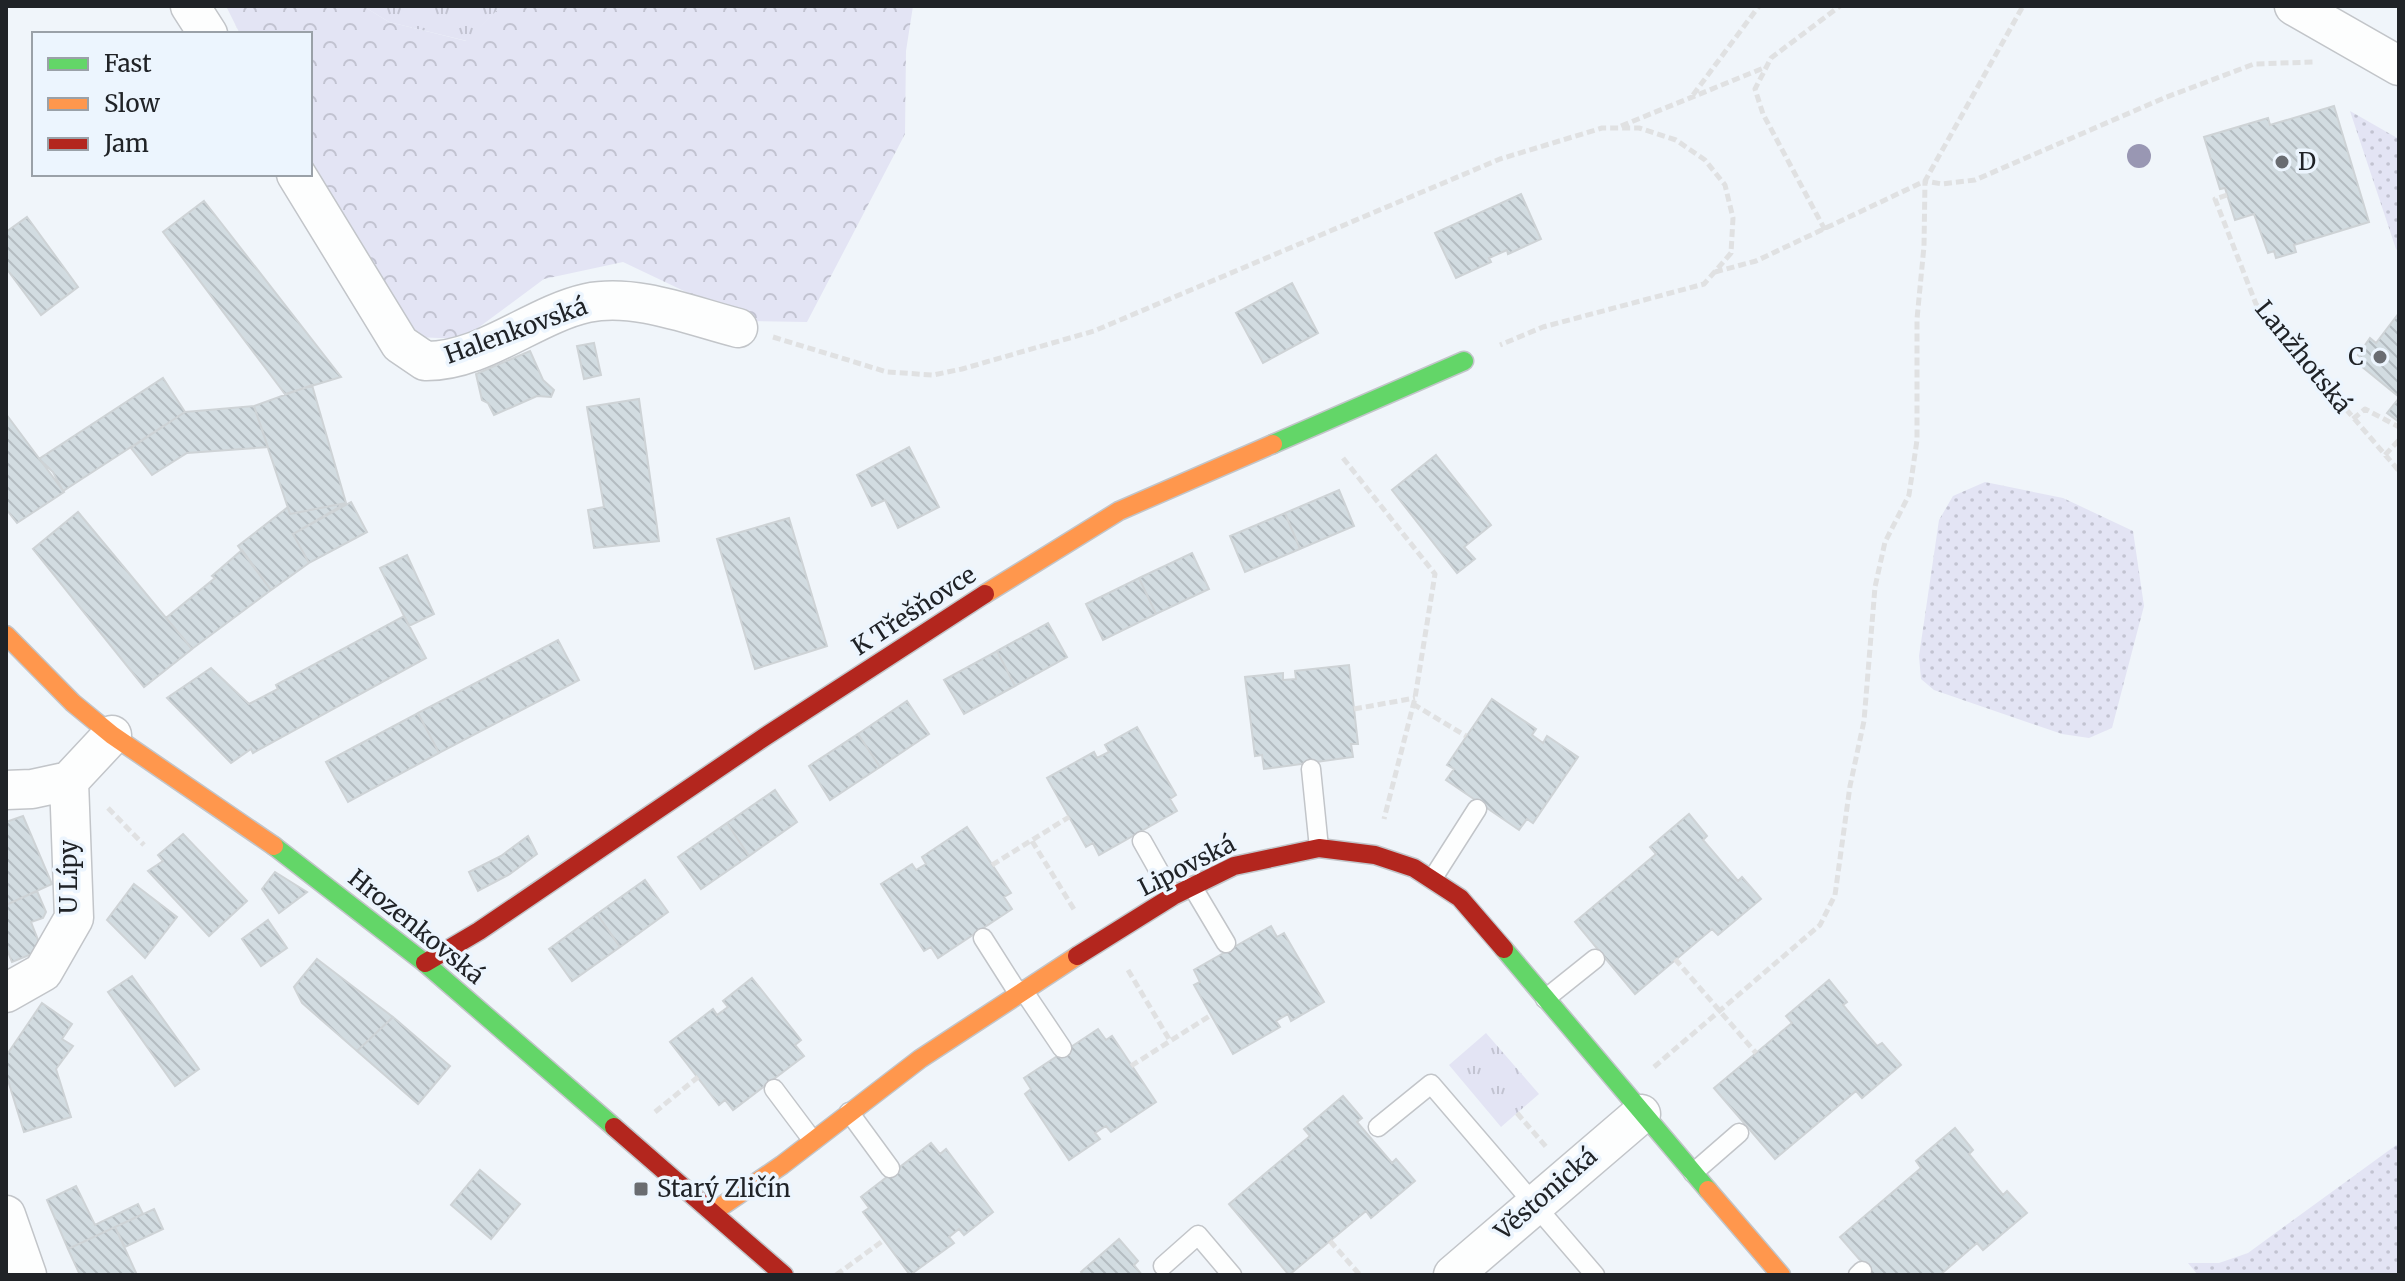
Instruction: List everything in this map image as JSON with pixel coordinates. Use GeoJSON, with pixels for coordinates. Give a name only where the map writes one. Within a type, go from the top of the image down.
{"type":"FeatureCollection","features":[{"type":"Feature","properties":{"kind":"street"},"geometry":{"type":"LineString","coordinates":[[190,6],[207,32]]}},
{"type":"Feature","properties":{"kind":"street"},"geometry":{"type":"LineString","coordinates":[[2294,6],[2399,66]]}},
{"type":"Feature","properties":{"kind":"street","name":"Halenkovská"},"geometry":{"type":"LineString","coordinates":[[297,176],[400,344],[425,361],[464,353],[572,307],[602,301],[634,302],[738,328]]}},
{"type":"Feature","properties":{"kind":"street","name":"K Třešňovce"},"geometry":{"type":"LineString","coordinates":[[425,963],[479,931],[766,736],[1043,556],[1119,511],[1464,361]]}},
{"type":"Feature","properties":{"kind":"street","name":"Hrozenkovská"},"geometry":{"type":"LineString","coordinates":[[6,635],[73,703],[112,735],[257,832],[425,963],[784,1275]]}},
{"type":"Feature","properties":{"kind":"street"},"geometry":{"type":"LineString","coordinates":[[6,790],[32,789],[69,781],[112,735]]}},
{"type":"Feature","properties":{"kind":"street","name":"U Lípy"},"geometry":{"type":"LineString","coordinates":[[6,993],[43,972],[74,918],[69,781]]}},
{"type":"Feature","properties":{"kind":"street","name":"Lipovská"},"geometry":{"type":"LineString","coordinates":[[713,1212],[920,1059],[1020,991],[1173,896],[1246,861],[1319,848],[1375,855],[1433,878],[1460,898],[1781,1275]]}},
{"type":"Feature","properties":{"kind":"street","name":"Věstonická"},"geometry":{"type":"LineString","coordinates":[[1453,1275],[1641,1114]]}},
{"type":"Feature","properties":{"kind":"street"},"geometry":{"type":"LineString","coordinates":[[6,1215],[27,1275]]}},
{"type":"Feature","properties":{"kind":"lane"},"geometry":{"type":"LineString","coordinates":[[1311,769],[1319,848]]}},
{"type":"Feature","properties":{"kind":"lane"},"geometry":{"type":"LineString","coordinates":[[1433,878],[1477,809]]}},
{"type":"Feature","properties":{"kind":"lane"},"geometry":{"type":"LineString","coordinates":[[1142,841],[1173,896]]}},
{"type":"Feature","properties":{"kind":"lane"},"geometry":{"type":"LineString","coordinates":[[1192,886],[1226,943]]}},
{"type":"Feature","properties":{"kind":"lane"},"geometry":{"type":"LineString","coordinates":[[983,938],[1062,1048]]}},
{"type":"Feature","properties":{"kind":"lane"},"geometry":{"type":"LineString","coordinates":[[1545,999],[1595,959]]}},
{"type":"Feature","properties":{"kind":"lane"},"geometry":{"type":"LineString","coordinates":[[1378,1127],[1431,1084],[1595,1275]]}},
{"type":"Feature","properties":{"kind":"lane"},"geometry":{"type":"LineString","coordinates":[[774,1089],[813,1141]]}},
{"type":"Feature","properties":{"kind":"lane"},"geometry":{"type":"LineString","coordinates":[[849,1112],[890,1168]]}},
{"type":"Feature","properties":{"kind":"lane"},"geometry":{"type":"LineString","coordinates":[[1693,1173],[1739,1133]]}},
{"type":"Feature","properties":{"kind":"lane"},"geometry":{"type":"LineString","coordinates":[[1163,1266],[1198,1235],[1232,1275]]}},
{"type":"Feature","properties":{"kind":"path"},"geometry":{"type":"LineString","coordinates":[[1692,97],[1759,6]]}},
{"type":"Feature","properties":{"kind":"path"},"geometry":{"type":"LineString","coordinates":[[1825,230],[1763,114],[1755,89],[1771,58],[1840,6]]}},
{"type":"Feature","properties":{"kind":"path"},"geometry":{"type":"LineString","coordinates":[[1663,1059],[1820,925],[1835,895],[1850,786],[1864,721],[1875,587],[1885,542],[1909,495],[1917,440],[1917,319],[1924,246],[1925,181],[2023,6]]}},
{"type":"Feature","properties":{"kind":"path"},"geometry":{"type":"LineString","coordinates":[[1714,272],[1756,261],[1925,181],[1942,184],[1975,180],[2164,98],[2254,64],[2323,61]]}},
{"type":"Feature","properties":{"kind":"path"},"geometry":{"type":"LineString","coordinates":[[1616,128],[1766,67]]}},
{"type":"Feature","properties":{"kind":"path"},"geometry":{"type":"LineString","coordinates":[[738,328],[887,372],[933,375],[1094,331],[1355,217],[1500,159],[1602,128],[1639,128],[1676,140],[1705,160],[1725,185],[1733,218],[1731,253],[1704,284],[1543,327],[1464,361]]}},
{"type":"Feature","properties":{"kind":"path","name":"Lanžhotská"},"geometry":{"type":"LineString","coordinates":[[2227,195],[2215,199],[2256,304],[2399,471]]}},
{"type":"Feature","properties":{"kind":"path"},"geometry":{"type":"LineString","coordinates":[[2353,419],[2365,409],[2399,427]]}},
{"type":"Feature","properties":{"kind":"path"},"geometry":{"type":"LineString","coordinates":[[1316,424],[1435,574],[1414,701],[1380,831]]}},
{"type":"Feature","properties":{"kind":"path"},"geometry":{"type":"LineString","coordinates":[[2385,455],[2399,440]]}},
{"type":"Feature","properties":{"kind":"path"},"geometry":{"type":"LineString","coordinates":[[1354,709],[1414,701],[1466,736]]}},
{"type":"Feature","properties":{"kind":"path"},"geometry":{"type":"LineString","coordinates":[[103,803],[144,845]]}},
{"type":"Feature","properties":{"kind":"path"},"geometry":{"type":"LineString","coordinates":[[992,865],[1069,817]]}},
{"type":"Feature","properties":{"kind":"path"},"geometry":{"type":"LineString","coordinates":[[1032,841],[1067,898]]}},
{"type":"Feature","properties":{"kind":"path"},"geometry":{"type":"LineString","coordinates":[[1675,959],[1756,1053]]}},
{"type":"Feature","properties":{"kind":"path"},"geometry":{"type":"LineString","coordinates":[[1138,987],[1169,1039]]}},
{"type":"Feature","properties":{"kind":"path"},"geometry":{"type":"LineString","coordinates":[[1131,1066],[1211,1015]]}},
{"type":"Feature","properties":{"kind":"path"},"geometry":{"type":"LineString","coordinates":[[655,1113],[698,1077]]}},
{"type":"Feature","properties":{"kind":"path"},"geometry":{"type":"LineString","coordinates":[[1517,1113],[1551,1153]]}},
{"type":"Feature","properties":{"kind":"path"},"geometry":{"type":"LineString","coordinates":[[836,1275],[884,1240]]}},
{"type":"Feature","properties":{"kind":"path"},"geometry":{"type":"LineString","coordinates":[[1330,1241],[1360,1275]]}},
{"type":"Feature","properties":{"kind":"green space"},"geometry":{"type":"Polygon","coordinates":[[[226,6],[363,6],[389,22],[466,41],[501,6],[913,6],[906,51],[905,134],[807,322],[747,321],[623,262],[544,279],[463,339],[415,337],[312,172],[312,32],[239,32],[226,6]]]}},
{"type":"Feature","properties":{"kind":"green space"},"geometry":{"type":"Polygon","coordinates":[[[363,6],[501,6],[467,41],[389,22],[363,6]]]}},
{"type":"Feature","properties":{"kind":"green space"},"geometry":{"type":"Polygon","coordinates":[[[2350,111],[2399,139],[2399,252],[2396,249],[2350,111]]]}},
{"type":"Feature","properties":{"kind":"green space"},"geometry":{"type":"Polygon","coordinates":[[[1985,482],[2063,498],[2133,531],[2144,606],[2112,728],[2089,738],[2062,734],[1934,690],[1921,679],[1919,656],[1939,520],[1953,496],[1985,482]]]}},
{"type":"Feature","properties":{"kind":"green space"},"geometry":{"type":"Polygon","coordinates":[[[1486,1033],[1539,1094],[1501,1127],[1449,1065],[1486,1033]]]}},
{"type":"Feature","properties":{"kind":"green space"},"geometry":{"type":"Polygon","coordinates":[[[2399,1143],[2399,1275],[2198,1275],[2188,1263],[2219,1263],[2248,1253],[2399,1143]]]}},
{"type":"Feature","properties":{"kind":"building","name":"D"},"geometry":{"type":"Polygon","coordinates":[[[2334,106],[2369,222],[2294,245],[2296,252],[2276,258],[2274,251],[2268,253],[2254,214],[2235,220],[2225,188],[2220,189],[2204,137],[2268,118],[2270,125],[2334,106]]]}},
{"type":"Feature","properties":{"kind":"building"},"geometry":{"type":"Polygon","coordinates":[[[1521,194],[1541,239],[1508,254],[1507,250],[1489,258],[1491,262],[1456,278],[1435,233],[1521,194]]]}},
{"type":"Feature","properties":{"kind":"building"},"geometry":{"type":"Polygon","coordinates":[[[204,201],[341,377],[285,394],[163,232],[204,201]]]}},
{"type":"Feature","properties":{"kind":"building"},"geometry":{"type":"Polygon","coordinates":[[[27,217],[78,287],[41,315],[6,268],[6,232],[27,217]]]}},
{"type":"Feature","properties":{"kind":"building"},"geometry":{"type":"Polygon","coordinates":[[[1292,283],[1318,333],[1263,363],[1236,313],[1292,283]]]}},
{"type":"Feature","properties":{"kind":"building","name":"C"},"geometry":{"type":"Polygon","coordinates":[[[2399,313],[2399,397],[2360,365],[2364,360],[2358,355],[2370,338],[2376,343],[2399,313]]]}},
{"type":"Feature","properties":{"kind":"building"},"geometry":{"type":"Polygon","coordinates":[[[594,343],[601,375],[584,379],[577,346],[594,343]]]}},
{"type":"Feature","properties":{"kind":"building"},"geometry":{"type":"Polygon","coordinates":[[[530,351],[543,380],[554,390],[551,397],[537,396],[494,415],[488,403],[482,400],[476,374],[530,351]]]}},
{"type":"Feature","properties":{"kind":"building"},"geometry":{"type":"Polygon","coordinates":[[[163,378],[185,412],[63,491],[53,472],[39,459],[163,378]]]}},
{"type":"Feature","properties":{"kind":"building"},"geometry":{"type":"Polygon","coordinates":[[[312,385],[346,503],[290,514],[254,406],[312,385]]]}},
{"type":"Feature","properties":{"kind":"building","name":"C"},"geometry":{"type":"Polygon","coordinates":[[[2399,398],[2399,422],[2387,413],[2399,398]]]}},
{"type":"Feature","properties":{"kind":"building"},"geometry":{"type":"Polygon","coordinates":[[[639,399],[659,541],[594,548],[588,510],[604,507],[587,407],[639,399]]]}},
{"type":"Feature","properties":{"kind":"building"},"geometry":{"type":"Polygon","coordinates":[[[254,406],[268,447],[187,453],[152,475],[131,448],[185,412],[254,406]]]}},
{"type":"Feature","properties":{"kind":"building"},"geometry":{"type":"Polygon","coordinates":[[[6,414],[64,492],[17,523],[6,509],[6,414]]]}},
{"type":"Feature","properties":{"kind":"building"},"geometry":{"type":"Polygon","coordinates":[[[909,447],[939,507],[898,528],[885,500],[872,506],[857,475],[909,447]]]}},
{"type":"Feature","properties":{"kind":"building"},"geometry":{"type":"Polygon","coordinates":[[[1436,455],[1491,525],[1464,547],[1475,559],[1457,573],[1392,490],[1436,455]]]}},
{"type":"Feature","properties":{"kind":"building"},"geometry":{"type":"Polygon","coordinates":[[[1339,490],[1354,526],[1300,549],[1285,513],[1339,490]]]}},
{"type":"Feature","properties":{"kind":"building"},"geometry":{"type":"Polygon","coordinates":[[[351,502],[367,532],[309,563],[293,534],[351,502]]]}},
{"type":"Feature","properties":{"kind":"building"},"geometry":{"type":"Polygon","coordinates":[[[346,503],[293,534],[309,563],[271,590],[238,546],[288,507],[290,514],[346,503]]]}},
{"type":"Feature","properties":{"kind":"building"},"geometry":{"type":"Polygon","coordinates":[[[78,512],[192,649],[144,687],[33,549],[78,512]]]}},
{"type":"Feature","properties":{"kind":"building"},"geometry":{"type":"Polygon","coordinates":[[[1285,513],[1300,549],[1245,572],[1230,536],[1285,513]]]}},
{"type":"Feature","properties":{"kind":"building"},"geometry":{"type":"Polygon","coordinates":[[[789,518],[827,646],[755,669],[717,539],[789,518]]]}},
{"type":"Feature","properties":{"kind":"building"},"geometry":{"type":"Polygon","coordinates":[[[242,550],[271,590],[192,649],[166,618],[215,578],[212,576],[242,550]]]}},
{"type":"Feature","properties":{"kind":"building"},"geometry":{"type":"Polygon","coordinates":[[[1192,553],[1209,589],[1156,614],[1139,578],[1192,553]]]}},
{"type":"Feature","properties":{"kind":"building"},"geometry":{"type":"Polygon","coordinates":[[[407,555],[434,614],[409,626],[380,568],[407,555]]]}},
{"type":"Feature","properties":{"kind":"building"},"geometry":{"type":"Polygon","coordinates":[[[1139,578],[1156,614],[1103,640],[1086,604],[1139,578]]]}},
{"type":"Feature","properties":{"kind":"building"},"geometry":{"type":"Polygon","coordinates":[[[404,616],[426,658],[253,753],[251,749],[231,763],[167,698],[211,668],[249,704],[278,689],[276,685],[404,616]]]}},
{"type":"Feature","properties":{"kind":"building"},"geometry":{"type":"Polygon","coordinates":[[[1048,623],[1067,657],[1015,686],[997,651],[1048,623]]]}},
{"type":"Feature","properties":{"kind":"building"},"geometry":{"type":"Polygon","coordinates":[[[558,640],[579,680],[439,753],[418,713],[558,640]]]}},
{"type":"Feature","properties":{"kind":"building"},"geometry":{"type":"Polygon","coordinates":[[[997,651],[1015,686],[964,714],[944,680],[997,651]]]}},
{"type":"Feature","properties":{"kind":"building"},"geometry":{"type":"Polygon","coordinates":[[[1349,665],[1358,744],[1351,744],[1353,757],[1264,769],[1262,755],[1255,756],[1245,677],[1283,673],[1283,680],[1296,679],[1295,671],[1349,665]]]}},
{"type":"Feature","properties":{"kind":"building"},"geometry":{"type":"Polygon","coordinates":[[[1492,699],[1536,729],[1532,735],[1543,743],[1547,736],[1578,757],[1533,823],[1527,819],[1519,830],[1446,780],[1454,769],[1447,765],[1492,699]]]}},
{"type":"Feature","properties":{"kind":"building"},"geometry":{"type":"Polygon","coordinates":[[[907,701],[929,734],[880,767],[858,734],[907,701]]]}},
{"type":"Feature","properties":{"kind":"building"},"geometry":{"type":"Polygon","coordinates":[[[418,713],[439,753],[348,802],[326,762],[418,713]]]}},
{"type":"Feature","properties":{"kind":"building"},"geometry":{"type":"Polygon","coordinates":[[[1137,727],[1176,795],[1170,799],[1177,811],[1099,855],[1093,843],[1086,847],[1047,778],[1094,752],[1097,758],[1109,752],[1105,745],[1137,727]]]}},
{"type":"Feature","properties":{"kind":"building"},"geometry":{"type":"Polygon","coordinates":[[[858,734],[880,767],[830,800],[809,766],[858,734]]]}},
{"type":"Feature","properties":{"kind":"building"},"geometry":{"type":"Polygon","coordinates":[[[775,790],[797,822],[749,856],[727,823],[775,790]]]}},
{"type":"Feature","properties":{"kind":"building"},"geometry":{"type":"Polygon","coordinates":[[[1689,814],[1707,836],[1703,840],[1738,881],[1742,877],[1761,899],[1718,935],[1712,929],[1635,994],[1575,922],[1656,854],[1650,847],[1689,814]]]}},
{"type":"Feature","properties":{"kind":"building"},"geometry":{"type":"Polygon","coordinates":[[[23,816],[52,884],[6,905],[6,822],[23,816]]]}},
{"type":"Feature","properties":{"kind":"building"},"geometry":{"type":"Polygon","coordinates":[[[727,823],[749,856],[701,889],[678,857],[727,823]]]}},
{"type":"Feature","properties":{"kind":"building"},"geometry":{"type":"Polygon","coordinates":[[[967,827],[1011,893],[1004,897],[1012,909],[938,958],[931,947],[924,951],[881,884],[912,864],[916,870],[926,864],[922,857],[967,827]]]}},
{"type":"Feature","properties":{"kind":"building"},"geometry":{"type":"Polygon","coordinates":[[[183,834],[247,901],[209,936],[148,871],[163,861],[158,855],[183,834]]]}},
{"type":"Feature","properties":{"kind":"building"},"geometry":{"type":"Polygon","coordinates":[[[528,836],[537,854],[510,874],[478,891],[469,872],[501,856],[528,836]]]}},
{"type":"Feature","properties":{"kind":"building"},"geometry":{"type":"Polygon","coordinates":[[[275,872],[307,892],[279,913],[262,889],[275,872]]]}},
{"type":"Feature","properties":{"kind":"building"},"geometry":{"type":"Polygon","coordinates":[[[645,880],[668,912],[620,947],[597,914],[645,880]]]}},
{"type":"Feature","properties":{"kind":"building"},"geometry":{"type":"Polygon","coordinates":[[[134,884],[177,917],[145,958],[107,920],[134,884]]]}},
{"type":"Feature","properties":{"kind":"building"},"geometry":{"type":"Polygon","coordinates":[[[37,891],[46,912],[43,918],[31,922],[42,950],[12,962],[6,947],[6,905],[37,891]]]}},
{"type":"Feature","properties":{"kind":"building"},"geometry":{"type":"Polygon","coordinates":[[[597,914],[620,947],[572,981],[549,949],[597,914]]]}},
{"type":"Feature","properties":{"kind":"building"},"geometry":{"type":"Polygon","coordinates":[[[268,920],[287,948],[261,966],[242,939],[268,920]]]}},
{"type":"Feature","properties":{"kind":"building"},"geometry":{"type":"Polygon","coordinates":[[[1271,926],[1277,937],[1284,933],[1324,1002],[1291,1021],[1288,1014],[1276,1021],[1280,1027],[1233,1054],[1194,985],[1200,982],[1194,970],[1271,926]]]}},
{"type":"Feature","properties":{"kind":"building"},"geometry":{"type":"Polygon","coordinates":[[[317,959],[393,1017],[357,1051],[302,1003],[294,987],[317,959]]]}},
{"type":"Feature","properties":{"kind":"building"},"geometry":{"type":"Polygon","coordinates":[[[132,976],[199,1069],[175,1086],[108,992],[132,976]]]}},
{"type":"Feature","properties":{"kind":"building"},"geometry":{"type":"Polygon","coordinates":[[[752,978],[801,1040],[795,1045],[804,1056],[733,1110],[725,1100],[719,1105],[670,1042],[713,1009],[717,1015],[728,1007],[723,1001],[752,978]]]}},
{"type":"Feature","properties":{"kind":"building"},"geometry":{"type":"Polygon","coordinates":[[[1829,980],[1847,1002],[1843,1005],[1877,1046],[1882,1043],[1901,1065],[1862,1098],[1856,1091],[1775,1159],[1714,1088],[1792,1023],[1786,1016],[1829,980]]]}},
{"type":"Feature","properties":{"kind":"building"},"geometry":{"type":"Polygon","coordinates":[[[42,1003],[72,1024],[62,1039],[73,1046],[56,1069],[71,1117],[24,1132],[6,1074],[6,1056],[42,1003]]]}},
{"type":"Feature","properties":{"kind":"building"},"geometry":{"type":"Polygon","coordinates":[[[393,1017],[450,1066],[418,1104],[357,1051],[393,1017]]]}},
{"type":"Feature","properties":{"kind":"building"},"geometry":{"type":"Polygon","coordinates":[[[1098,1029],[1106,1040],[1112,1036],[1156,1102],[1111,1132],[1106,1126],[1095,1133],[1100,1139],[1069,1160],[1025,1094],[1031,1089],[1024,1078],[1098,1029]]]}},
{"type":"Feature","properties":{"kind":"building"},"geometry":{"type":"Polygon","coordinates":[[[1343,1096],[1362,1118],[1357,1122],[1392,1163],[1396,1159],[1415,1181],[1371,1218],[1366,1211],[1289,1275],[1229,1204],[1310,1136],[1304,1129],[1343,1096]]]}},
{"type":"Feature","properties":{"kind":"building"},"geometry":{"type":"Polygon","coordinates":[[[1955,1128],[1973,1150],[1969,1154],[2003,1195],[2007,1191],[2027,1213],[1983,1250],[1977,1243],[1940,1275],[1873,1275],[1840,1237],[1921,1168],[1916,1161],[1955,1128]]]}},
{"type":"Feature","properties":{"kind":"building"},"geometry":{"type":"Polygon","coordinates":[[[931,1143],[940,1154],[946,1149],[993,1212],[964,1235],[959,1229],[949,1237],[954,1243],[910,1275],[863,1212],[869,1208],[861,1197],[931,1143]]]}},
{"type":"Feature","properties":{"kind":"building"},"geometry":{"type":"Polygon","coordinates":[[[480,1170],[520,1204],[491,1239],[451,1205],[480,1170]]]}},
{"type":"Feature","properties":{"kind":"building"},"geometry":{"type":"Polygon","coordinates":[[[76,1186],[95,1225],[138,1204],[143,1214],[68,1249],[47,1200],[76,1186]]]}},
{"type":"Feature","properties":{"kind":"building"},"geometry":{"type":"Polygon","coordinates":[[[154,1209],[163,1229],[125,1247],[115,1227],[154,1209]]]}},
{"type":"Feature","properties":{"kind":"building"},"geometry":{"type":"Polygon","coordinates":[[[115,1227],[137,1275],[80,1275],[68,1249],[115,1227]]]}},
{"type":"Feature","properties":{"kind":"building"},"geometry":{"type":"Polygon","coordinates":[[[1119,1239],[1138,1261],[1134,1265],[1142,1275],[1083,1275],[1081,1272],[1119,1239]]]}},
{"type":"Feature","properties":{"kind":"traffic: fast"},"geometry":{"type":"LineString","coordinates":[[1273,444],[1464,361]]}},
{"type":"Feature","properties":{"kind":"traffic: fast"},"geometry":{"type":"LineString","coordinates":[[274,846],[425,963],[614,1127]]}},
{"type":"Feature","properties":{"kind":"traffic: fast"},"geometry":{"type":"LineString","coordinates":[[1504,949],[1708,1190]]}},
{"type":"Feature","properties":{"kind":"traffic: slow"},"geometry":{"type":"LineString","coordinates":[[985,594],[1119,511],[1273,444]]}},
{"type":"Feature","properties":{"kind":"traffic: slow"},"geometry":{"type":"LineString","coordinates":[[6,635],[73,703],[112,735],[274,846]]}},
{"type":"Feature","properties":{"kind":"traffic: slow"},"geometry":{"type":"LineString","coordinates":[[713,1212],[782,1165],[920,1059],[1077,956]]}},
{"type":"Feature","properties":{"kind":"traffic: slow"},"geometry":{"type":"LineString","coordinates":[[1708,1190],[1781,1275]]}},
{"type":"Feature","properties":{"kind":"traffic: jam"},"geometry":{"type":"LineString","coordinates":[[425,963],[479,931],[766,736],[985,594]]}},
{"type":"Feature","properties":{"kind":"traffic: jam"},"geometry":{"type":"LineString","coordinates":[[1077,956],[1173,896],[1234,866],[1319,848],[1375,855],[1414,868],[1460,898],[1504,949]]}},
{"type":"Feature","properties":{"kind":"traffic: jam"},"geometry":{"type":"LineString","coordinates":[[614,1127],[784,1275]]}},
{"type":"Feature","properties":{"kind":"place","name":"D"},"geometry":{"type":"Point","coordinates":[2282,162]}},
{"type":"Feature","properties":{"kind":"place","name":"C"},"geometry":{"type":"Point","coordinates":[2380,357]}},
{"type":"Feature","properties":{"kind":"place","name":"Starý Zličín"},"geometry":{"type":"Point","coordinates":[641,1189]}}]}
